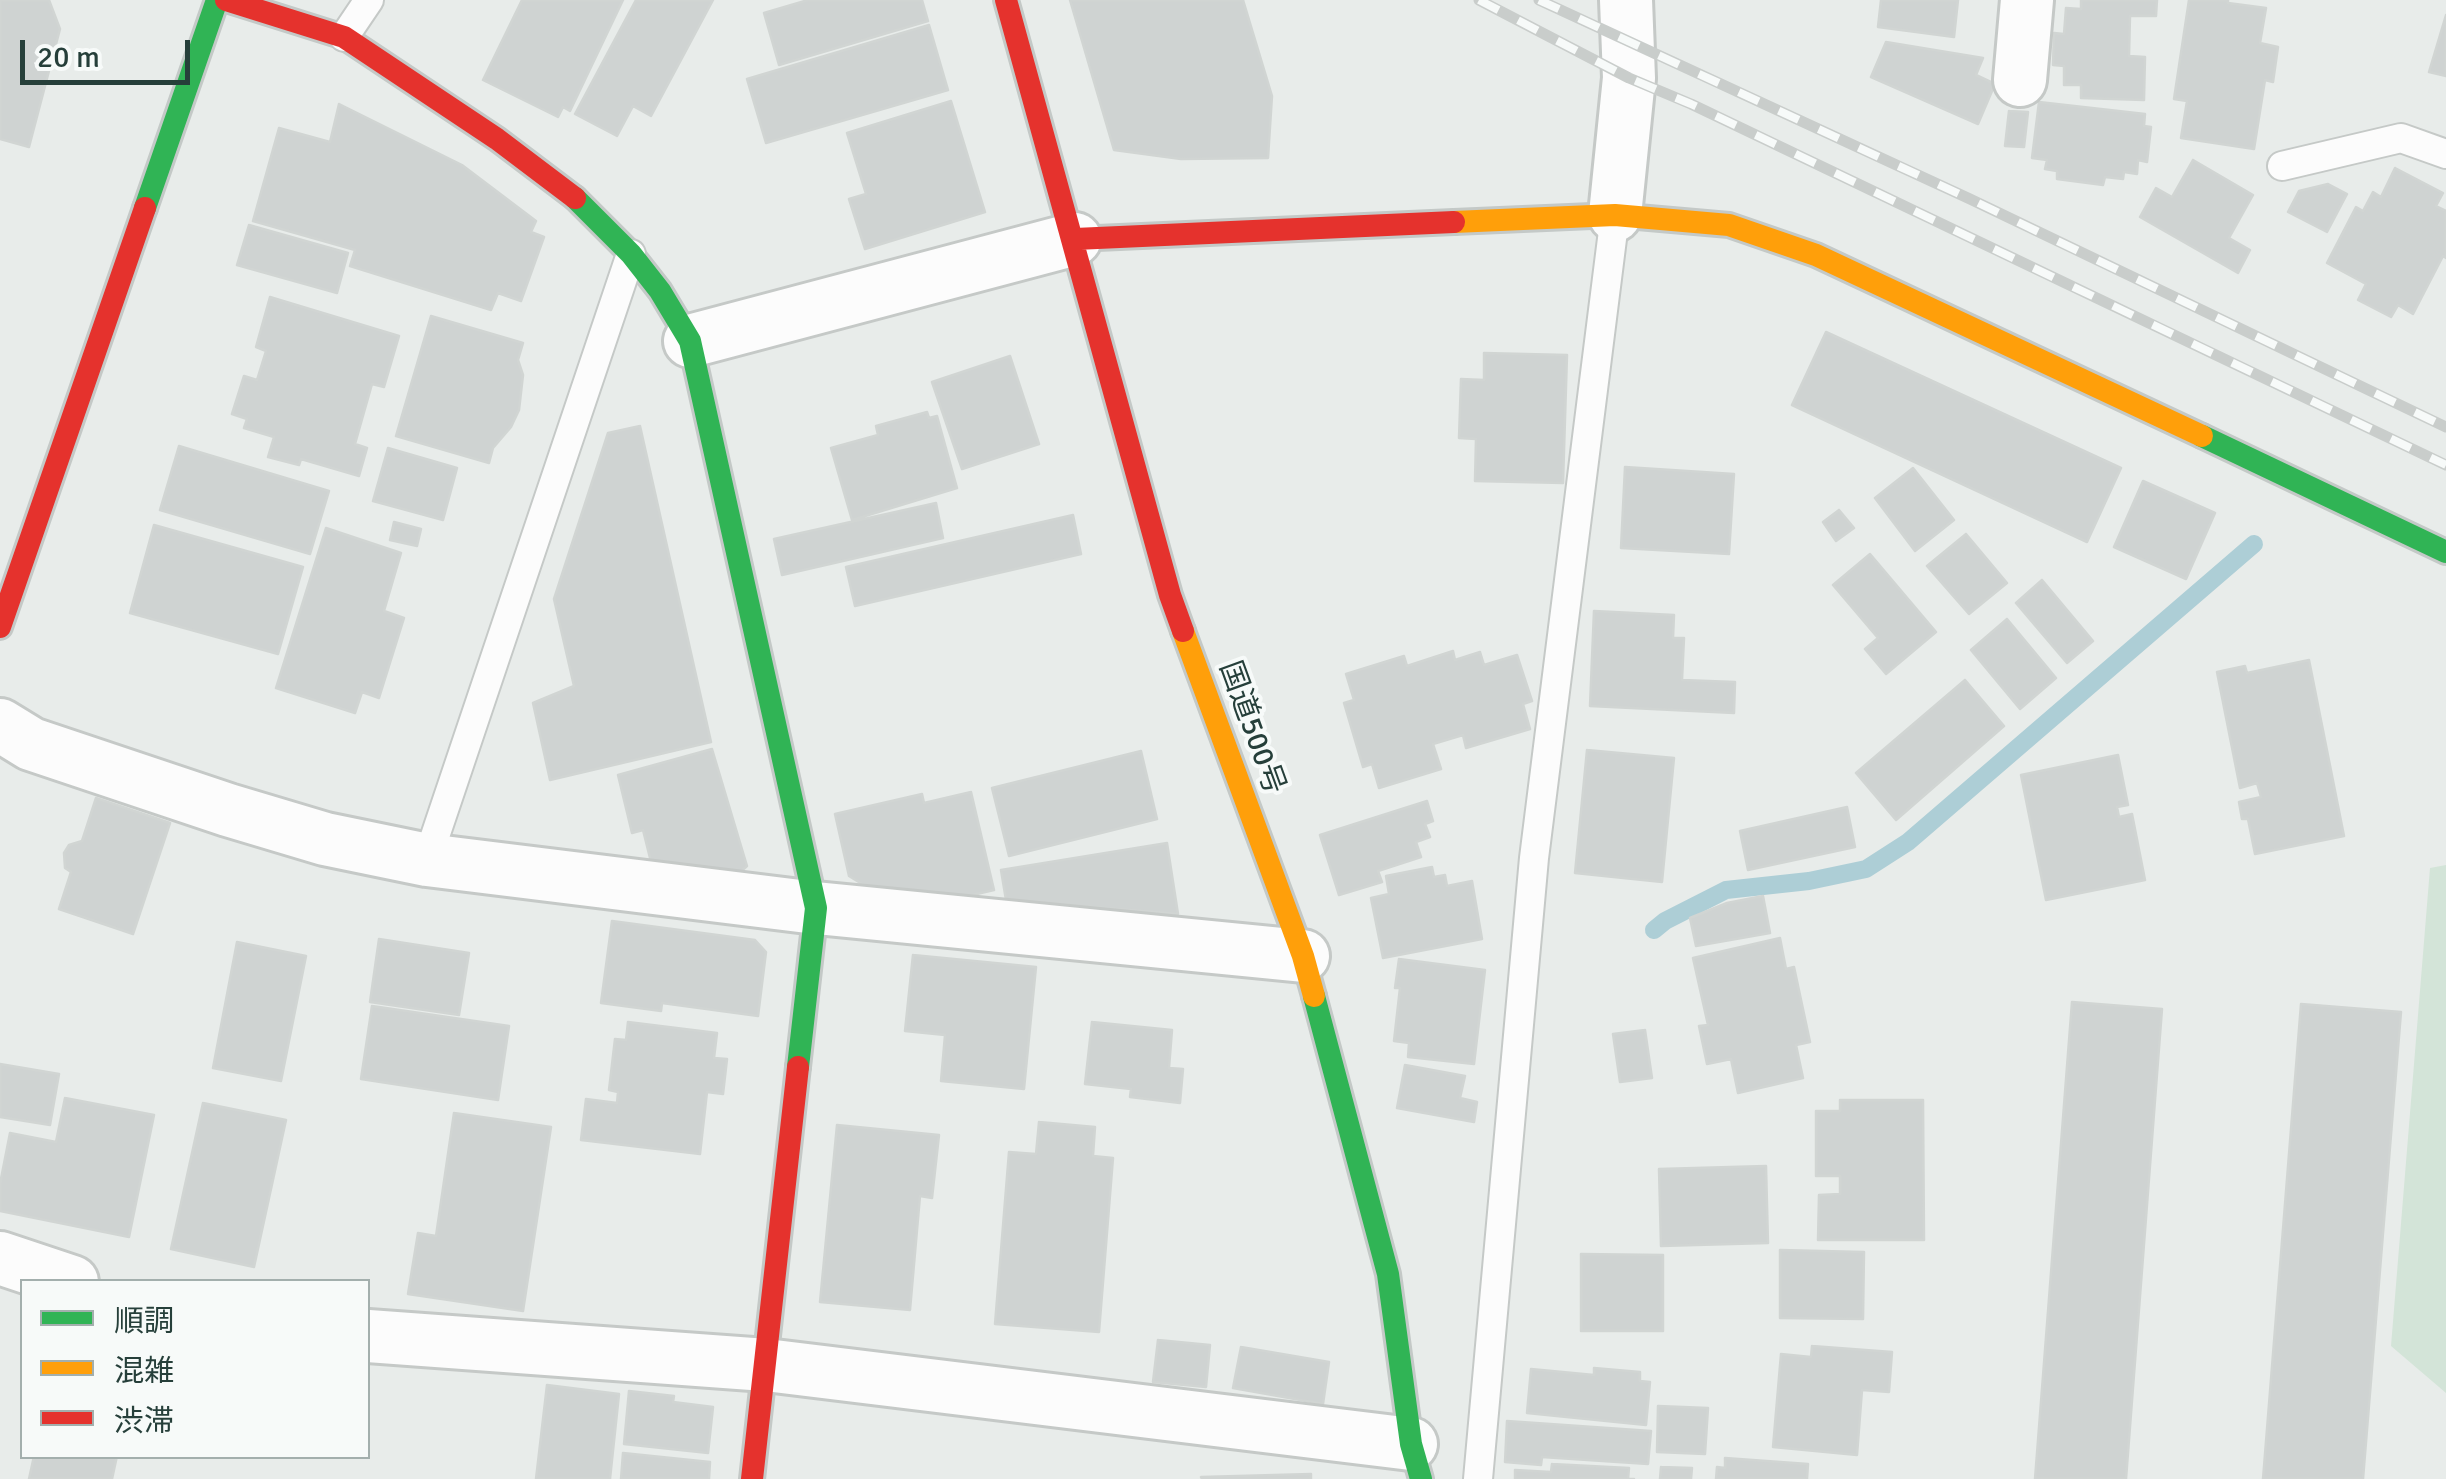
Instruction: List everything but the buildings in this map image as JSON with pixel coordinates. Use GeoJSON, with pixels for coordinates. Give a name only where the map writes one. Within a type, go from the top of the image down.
{"type":"FeatureCollection","features":[{"type":"Feature","properties":{"kind":"main road"},"geometry":{"type":"LineString","coordinates":[[0,626],[217,0]]}},
{"type":"Feature","properties":{"kind":"main road"},"geometry":{"type":"LineString","coordinates":[[226,0],[344,36],[497,139],[555,182],[631,254],[660,291],[690,342],[816,908],[752,1479]]}},
{"type":"Feature","properties":{"kind":"main road","name":"国道500号"},"geometry":{"type":"LineString","coordinates":[[1006,0],[1075,239],[1170,595],[1303,956],[1388,1274],[1416,1461]]}},
{"type":"Feature","properties":{"kind":"main road"},"geometry":{"type":"LineString","coordinates":[[1075,239],[1615,215],[1729,225],[1816,254],[2446,552]]}},
{"type":"Feature","properties":{"kind":"street"},"geometry":{"type":"LineString","coordinates":[[1615,215],[1629,78],[1626,0]]}},
{"type":"Feature","properties":{"kind":"street"},"geometry":{"type":"LineString","coordinates":[[2020,80],[2027,0]]}},
{"type":"Feature","properties":{"kind":"street"},"geometry":{"type":"LineString","coordinates":[[690,342],[1075,239]]}},
{"type":"Feature","properties":{"kind":"street"},"geometry":{"type":"LineString","coordinates":[[0,725],[31,744],[228,810],[325,840],[426,860],[816,908],[1303,956]]}},
{"type":"Feature","properties":{"kind":"street"},"geometry":{"type":"LineString","coordinates":[[0,1258],[63,1279]]}},
{"type":"Feature","properties":{"kind":"street"},"geometry":{"type":"LineString","coordinates":[[370,1336],[766,1365],[1416,1461]]}},
{"type":"Feature","properties":{"kind":"lane"},"geometry":{"type":"LineString","coordinates":[[344,36],[369,0]]}},
{"type":"Feature","properties":{"kind":"lane"},"geometry":{"type":"LineString","coordinates":[[2282,166],[2400,138],[2446,154]]}},
{"type":"Feature","properties":{"kind":"lane"},"geometry":{"type":"LineString","coordinates":[[1478,1479],[1534,858],[1615,215]]}},
{"type":"Feature","properties":{"kind":"lane"},"geometry":{"type":"LineString","coordinates":[[426,860],[631,254]]}},
{"type":"Feature","properties":{"kind":"green space"},"geometry":{"type":"Polygon","coordinates":[[[2446,865],[2446,1393],[2391,1346],[2430,868],[2446,865]]]}},
{"type":"Feature","properties":{"kind":"waterway"},"geometry":{"type":"LineString","coordinates":[[1654,930],[1726,890],[1809,881],[1866,869],[1908,842],[2254,544]]}},
{"type":"Feature","properties":{"kind":"railway"},"geometry":{"type":"LineString","coordinates":[[1479,0],[1629,78],[1691,104],[2446,465]]}},
{"type":"Feature","properties":{"kind":"railway"},"geometry":{"type":"LineString","coordinates":[[1539,0],[1970,199],[2446,427]]}},
{"type":"Feature","properties":{"kind":"traffic: fast"},"geometry":{"type":"LineString","coordinates":[[145,208],[217,0]]}},
{"type":"Feature","properties":{"kind":"traffic: fast"},"geometry":{"type":"LineString","coordinates":[[575,198],[631,254],[660,291],[690,341],[816,908],[798,1067]]}},
{"type":"Feature","properties":{"kind":"traffic: fast"},"geometry":{"type":"LineString","coordinates":[[2202,436],[2446,552]]}},
{"type":"Feature","properties":{"kind":"traffic: fast"},"geometry":{"type":"LineString","coordinates":[[1314,996],[1388,1274],[1411,1444],[1421,1479]]}},
{"type":"Feature","properties":{"kind":"traffic: slow"},"geometry":{"type":"LineString","coordinates":[[1454,222],[1615,215],[1729,225],[1816,255],[2202,436]]}},
{"type":"Feature","properties":{"kind":"traffic: slow"},"geometry":{"type":"LineString","coordinates":[[1183,631],[1303,956],[1314,996]]}},
{"type":"Feature","properties":{"kind":"traffic: jam"},"geometry":{"type":"LineString","coordinates":[[226,0],[344,37],[497,139],[575,198]]}},
{"type":"Feature","properties":{"kind":"traffic: jam"},"geometry":{"type":"LineString","coordinates":[[1006,0],[1183,631]]}},
{"type":"Feature","properties":{"kind":"traffic: jam"},"geometry":{"type":"LineString","coordinates":[[0,627],[145,208]]}},
{"type":"Feature","properties":{"kind":"traffic: jam"},"geometry":{"type":"LineString","coordinates":[[1075,239],[1454,222]]}},
{"type":"Feature","properties":{"kind":"traffic: jam"},"geometry":{"type":"LineString","coordinates":[[752,1479],[798,1067]]}}]}
